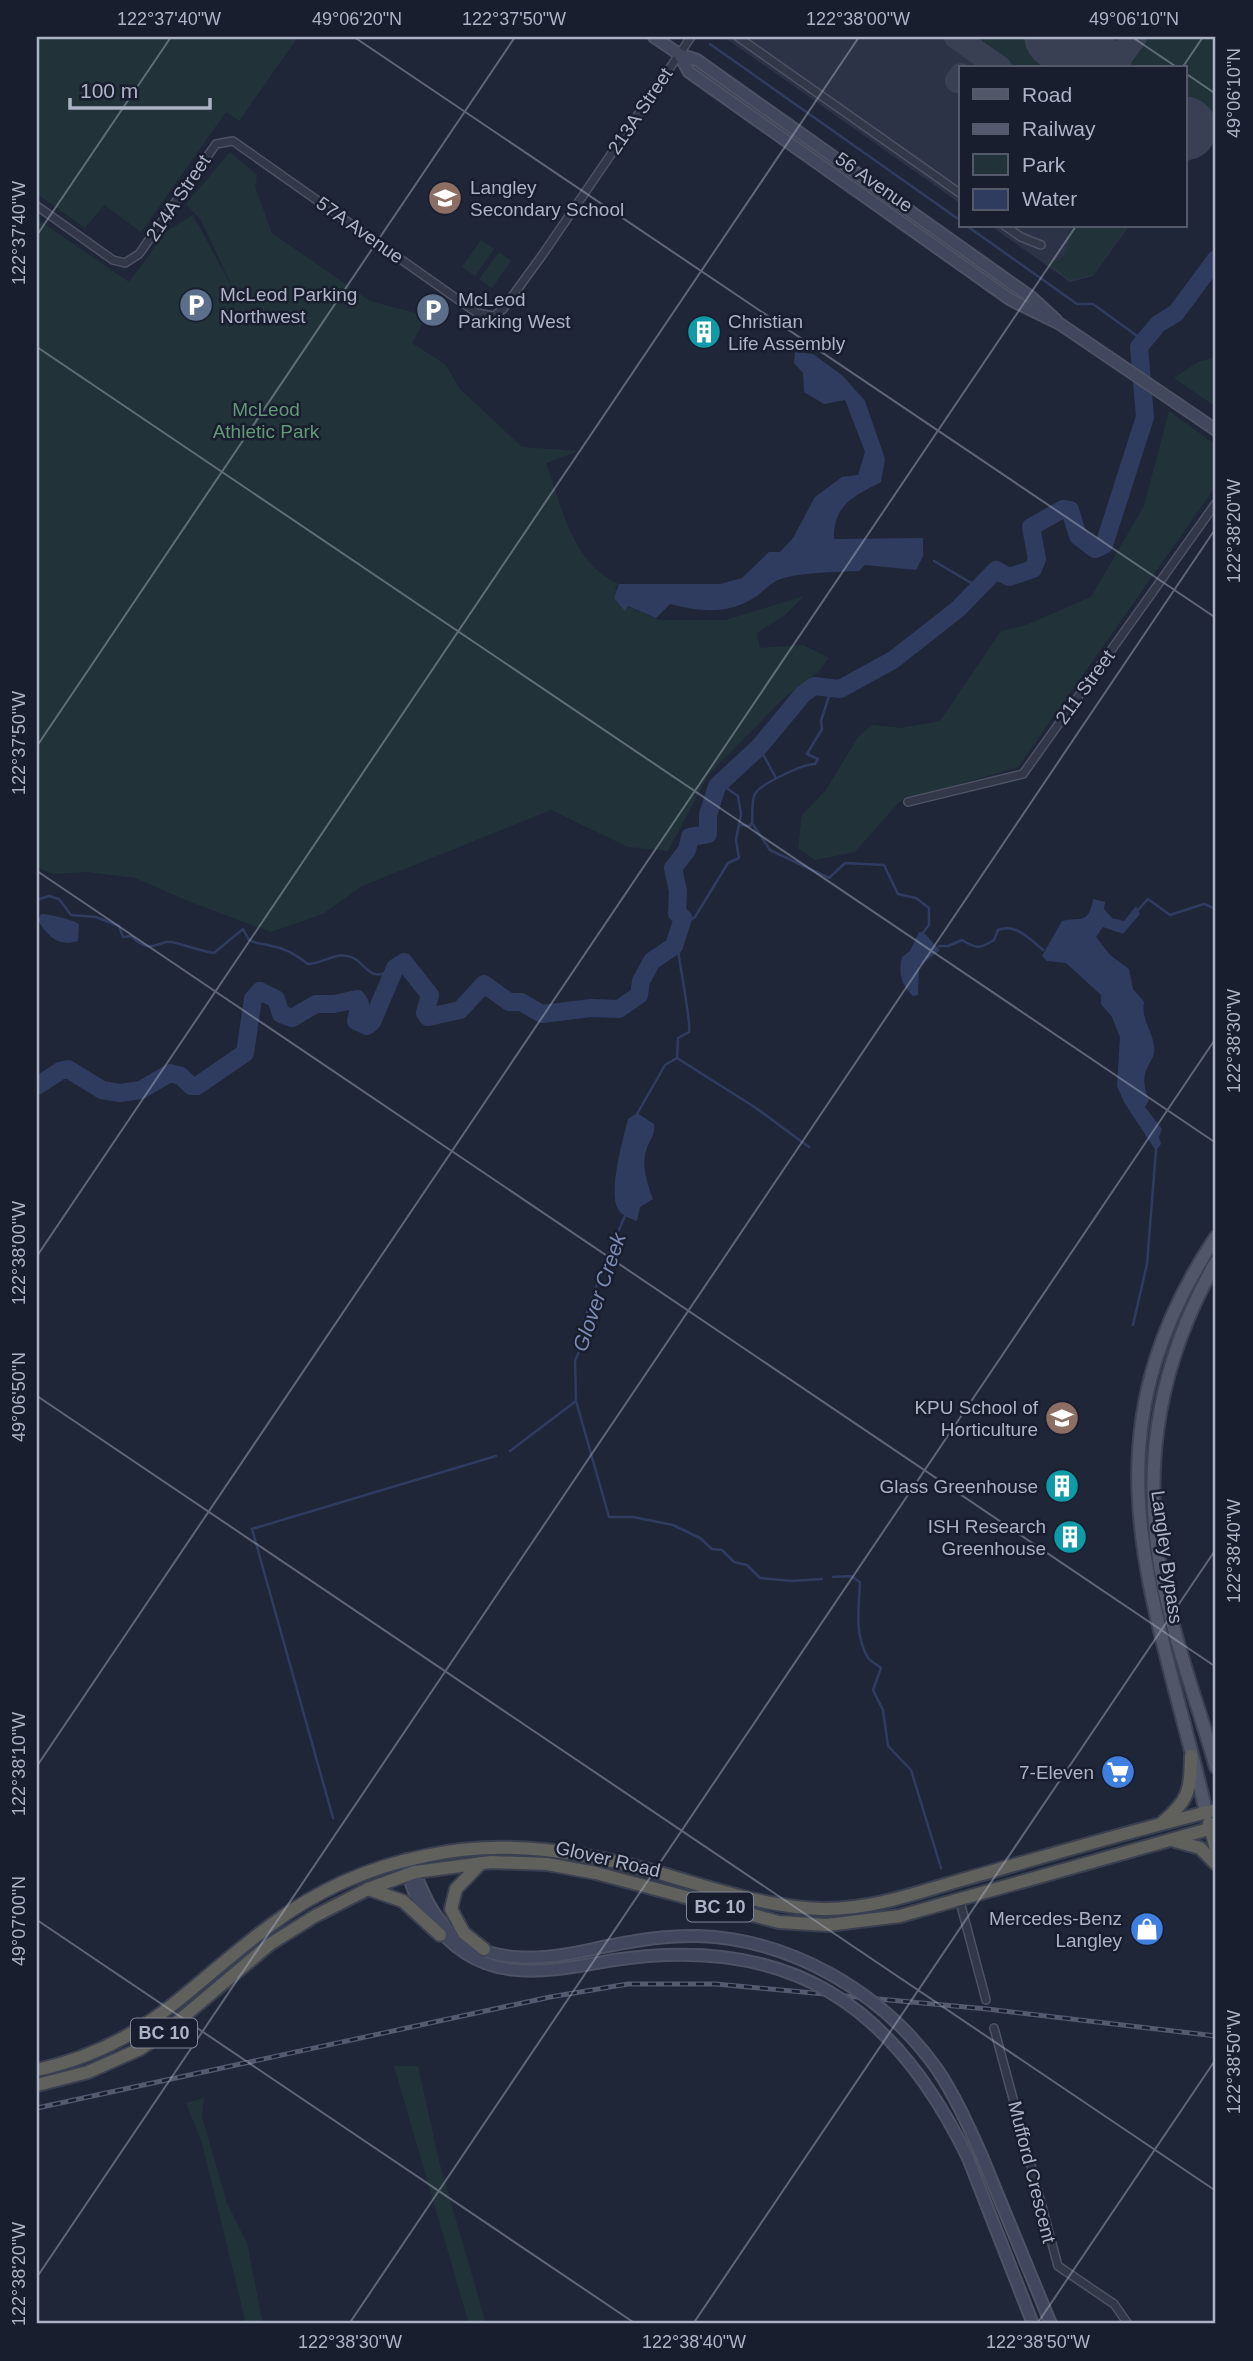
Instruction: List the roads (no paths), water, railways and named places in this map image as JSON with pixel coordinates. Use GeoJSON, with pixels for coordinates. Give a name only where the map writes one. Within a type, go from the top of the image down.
{"type":"FeatureCollection","features":[{"type":"Feature","properties":{"kind":"highway"},"geometry":{"type":"LineString","coordinates":[[1162,1824],[1185,1802],[1190,1787],[1191,1756]]}},
{"type":"Feature","properties":{"kind":"highway","name":"Glover Road"},"geometry":{"type":"LineString","coordinates":[[37,2070],[90,2055],[125,2040],[162,2016],[274,1923],[338,1884],[384,1865],[449,1851],[495,1847],[549,1849],[611,1860],[738,1897],[781,1906],[826,1909],[896,1899],[1211,1811]]}},
{"type":"Feature","properties":{"kind":"highway","name":"Langley Bypass"},"geometry":{"type":"LineString","coordinates":[[1211,1811],[1216,1849]]}},
{"type":"Feature","properties":{"kind":"highway","name":"Glover Road"},"geometry":{"type":"LineString","coordinates":[[37,2085],[88,2072],[140,2049],[186,2016],[270,1944],[315,1916],[368,1889],[411,1873],[481,1863],[559,1866],[736,1912],[791,1922],[862,1923],[900,1916],[959,1897],[1213,1827]]}},
{"type":"Feature","properties":{"kind":"highway"},"geometry":{"type":"LineString","coordinates":[[1164,1841],[1192,1843],[1203,1849],[1216,1864]]}},
{"type":"Feature","properties":{"kind":"highway"},"geometry":{"type":"LineString","coordinates":[[481,1863],[456,1889],[451,1909],[464,1933],[484,1949]]}},
{"type":"Feature","properties":{"kind":"highway"},"geometry":{"type":"LineString","coordinates":[[368,1889],[403,1901],[440,1935]]}},
{"type":"Feature","properties":{"kind":"main road","name":"56 Avenue"},"geometry":{"type":"LineString","coordinates":[[654,37],[679,54],[697,60],[1039,302],[1060,324]]}},
{"type":"Feature","properties":{"kind":"main road","name":"56 Avenue"},"geometry":{"type":"LineString","coordinates":[[679,54],[689,72],[1011,300],[1060,324],[1216,430]]}},
{"type":"Feature","properties":{"kind":"main road"},"geometry":{"type":"LineString","coordinates":[[921,236],[936,229]]}},
{"type":"Feature","properties":{"kind":"main road","name":"Langley Bypass"},"geometry":{"type":"LineString","coordinates":[[1211,1811],[1191,1756],[1147,1577],[1139,1518],[1138,1455],[1148,1385],[1165,1335],[1180,1299],[1216,1237]]}},
{"type":"Feature","properties":{"kind":"main road","name":"Langley Bypass"},"geometry":{"type":"LineString","coordinates":[[1216,1262],[1197,1296],[1169,1368],[1152,1464],[1161,1575],[1216,1765]]}},
{"type":"Feature","properties":{"kind":"main road"},"geometry":{"type":"LineString","coordinates":[[407,1860],[416,1897],[440,1935],[479,1960],[527,1973],[558,1971],[653,1954],[717,1955],[770,1966],[833,1994],[864,2015],[897,2044],[944,2108],[968,2158],[1033,2324]]}},
{"type":"Feature","properties":{"kind":"main road"},"geometry":{"type":"LineString","coordinates":[[411,1873],[443,1924],[466,1942],[508,1957],[535,1959],[658,1937],[699,1936],[759,1945],[825,1971],[873,2001],[905,2030],[937,2069],[958,2104],[1051,2324]]}},
{"type":"Feature","properties":{"kind":"street","name":"213A Street"},"geometry":{"type":"LineString","coordinates":[[489,317],[503,309],[691,37]]}},
{"type":"Feature","properties":{"kind":"street"},"geometry":{"type":"LineString","coordinates":[[738,37],[959,193]]}},
{"type":"Feature","properties":{"kind":"street","name":"214A Street"},"geometry":{"type":"LineString","coordinates":[[37,205],[113,260],[125,262],[139,254],[216,144],[226,139],[233,141]]}},
{"type":"Feature","properties":{"kind":"street","name":"57A Avenue"},"geometry":{"type":"LineString","coordinates":[[233,141],[454,297],[489,317]]}},
{"type":"Feature","properties":{"kind":"street"},"geometry":{"type":"LineString","coordinates":[[1008,228],[1041,245]]}},
{"type":"Feature","properties":{"kind":"street","name":"211 Street"},"geometry":{"type":"LineString","coordinates":[[908,802],[1023,774],[1216,503]]}},
{"type":"Feature","properties":{"kind":"street"},"geometry":{"type":"LineString","coordinates":[[959,1897],[986,2000]]}},
{"type":"Feature","properties":{"kind":"street","name":"Mufford Crescent"},"geometry":{"type":"LineString","coordinates":[[994,2028],[1058,2266],[1114,2304],[1128,2324]]}},
{"type":"Feature","properties":{"kind":"water"},"geometry":{"type":"Polygon","coordinates":[[[795,352],[813,354],[843,376],[865,401],[885,459],[881,482],[854,497],[842,509],[837,517],[834,539],[923,538],[923,556],[916,570],[865,565],[859,571],[812,573],[784,578],[746,602],[725,609],[693,609],[670,604],[656,618],[628,606],[625,611],[614,598],[619,584],[720,584],[742,578],[769,552],[780,552],[793,538],[815,497],[842,477],[858,475],[865,452],[845,400],[824,404],[804,392],[803,373],[794,363],[795,352]]]}},
{"type":"Feature","properties":{"kind":"water"},"geometry":{"type":"Polygon","coordinates":[[[1093,899],[1105,902],[1104,909],[1112,918],[1124,921],[1136,906],[1140,914],[1123,934],[1103,927],[1096,937],[1110,955],[1129,969],[1133,989],[1144,1002],[1144,1014],[1154,1046],[1153,1058],[1145,1073],[1145,1089],[1149,1100],[1145,1107],[1162,1129],[1159,1137],[1161,1144],[1156,1151],[1124,1102],[1117,1086],[1120,1037],[1112,1017],[1101,1004],[1101,995],[1066,963],[1047,961],[1042,956],[1062,921],[1086,917],[1093,899]]]}},
{"type":"Feature","properties":{"kind":"water"},"geometry":{"type":"Polygon","coordinates":[[[41,914],[61,917],[79,924],[78,941],[59,942],[46,932],[38,921],[41,914]]]}},
{"type":"Feature","properties":{"kind":"water"},"geometry":{"type":"Polygon","coordinates":[[[919,932],[923,932],[940,950],[919,966],[918,995],[913,996],[903,983],[901,962],[919,932]]]}},
{"type":"Feature","properties":{"kind":"water"},"geometry":{"type":"Polygon","coordinates":[[[637,1113],[654,1124],[654,1133],[648,1145],[644,1166],[653,1199],[640,1207],[637,1221],[618,1209],[615,1191],[617,1165],[628,1119],[637,1113]]]}},
{"type":"Feature","properties":{"kind":"waterway"},"geometry":{"type":"LineString","coordinates":[[710,44],[959,220]]}},
{"type":"Feature","properties":{"kind":"waterway"},"geometry":{"type":"LineString","coordinates":[[970,228],[1077,304],[1093,304],[1144,341]]}},
{"type":"Feature","properties":{"kind":"waterway"},"geometry":{"type":"LineString","coordinates":[[37,1086],[68,1069],[102,1090],[120,1093],[141,1090],[170,1073],[181,1076],[191,1086],[197,1086],[245,1053],[253,999],[260,991],[276,999],[281,1014],[292,1018],[316,1004],[334,1004],[357,999],[360,1004],[356,1021],[367,1026],[372,1022],[395,968],[404,962],[430,995],[425,1013],[428,1017],[460,1010],[484,984],[509,1002],[521,1002],[542,1014],[591,1008],[619,1009],[639,995],[641,981],[652,961],[674,946],[683,918],[677,913],[678,891],[673,868],[687,850],[690,837],[708,834],[708,815],[717,786],[759,747],[803,694],[814,686],[840,689],[893,660],[958,609],[996,570],[1009,577],[1033,569],[1037,559],[1031,527],[1063,509],[1070,510],[1078,536],[1095,549],[1104,545],[1145,417],[1139,347],[1158,324],[1176,313],[1216,259]]}},
{"type":"Feature","properties":{"kind":"waterway"},"geometry":{"type":"LineString","coordinates":[[934,561],[978,587]]}},
{"type":"Feature","properties":{"kind":"waterway"},"geometry":{"type":"LineString","coordinates":[[752,823],[753,800],[759,790],[782,775],[815,764],[818,759],[807,754],[822,729],[821,721],[831,690]]}},
{"type":"Feature","properties":{"kind":"waterway"},"geometry":{"type":"LineString","coordinates":[[759,747],[776,778]]}},
{"type":"Feature","properties":{"kind":"waterway"},"geometry":{"type":"LineString","coordinates":[[683,918],[689,921],[695,917],[728,863],[739,858],[736,840],[741,814],[738,796],[719,783]]}},
{"type":"Feature","properties":{"kind":"waterway"},"geometry":{"type":"LineString","coordinates":[[752,823],[770,850],[829,878],[845,863],[884,865],[898,894],[916,898],[929,908],[929,925],[921,935]]}},
{"type":"Feature","properties":{"kind":"waterway"},"geometry":{"type":"LineString","coordinates":[[741,825],[750,826],[752,823]]}},
{"type":"Feature","properties":{"kind":"waterway"},"geometry":{"type":"LineString","coordinates":[[37,900],[49,896],[59,899],[71,915],[96,917],[119,926],[123,937],[131,936],[150,946],[172,942],[214,953],[243,929],[249,940],[282,949],[308,964],[342,955],[353,958],[372,973],[385,973],[395,968]]}},
{"type":"Feature","properties":{"kind":"waterway"},"geometry":{"type":"LineString","coordinates":[[1138,910],[1148,899],[1170,915],[1204,904],[1216,909]]}},
{"type":"Feature","properties":{"kind":"waterway"},"geometry":{"type":"LineString","coordinates":[[939,946],[948,946],[962,940],[981,946],[994,940],[998,930],[1005,928],[1017,930],[1043,950]]}},
{"type":"Feature","properties":{"kind":"waterway","name":"Glover Creek"},"geometry":{"type":"LineString","coordinates":[[677,942],[689,1032],[678,1038],[677,1058]]}},
{"type":"Feature","properties":{"kind":"waterway"},"geometry":{"type":"LineString","coordinates":[[677,1058],[756,1108],[809,1147]]}},
{"type":"Feature","properties":{"kind":"waterway","name":"Glover Creek"},"geometry":{"type":"LineString","coordinates":[[637,1114],[665,1065],[677,1058]]}},
{"type":"Feature","properties":{"kind":"waterway"},"geometry":{"type":"LineString","coordinates":[[1133,1325],[1147,1264],[1156,1150]]}},
{"type":"Feature","properties":{"kind":"waterway","name":"Glover Creek"},"geometry":{"type":"LineString","coordinates":[[625,1216],[606,1259],[583,1324],[582,1344],[575,1361],[576,1401],[609,1517],[633,1517],[673,1525],[700,1538],[712,1549],[722,1550],[734,1562],[747,1565],[760,1578],[792,1581],[822,1579]]}},
{"type":"Feature","properties":{"kind":"waterway"},"geometry":{"type":"LineString","coordinates":[[510,1451],[576,1401]]}},
{"type":"Feature","properties":{"kind":"waterway"},"geometry":{"type":"LineString","coordinates":[[333,1818],[252,1529],[496,1456]]}},
{"type":"Feature","properties":{"kind":"waterway","name":"Glover Creek"},"geometry":{"type":"LineString","coordinates":[[833,1577],[851,1576],[860,1582],[859,1630],[868,1658],[881,1668],[873,1690],[883,1710],[888,1746],[911,1770],[941,1868]]}},
{"type":"Feature","properties":{"kind":"railway"},"geometry":{"type":"LineString","coordinates":[[37,2108],[550,1997],[628,1984],[716,1984],[987,2009],[1216,2036]]}},
{"type":"Feature","properties":{"kind":"place","name":"Langley Secondary School"},"geometry":{"type":"Point","coordinates":[445,198]}},
{"type":"Feature","properties":{"kind":"place","name":"McLeod Parking Northwest"},"geometry":{"type":"Point","coordinates":[196,305]}},
{"type":"Feature","properties":{"kind":"place","name":"McLeod Parking West"},"geometry":{"type":"Point","coordinates":[433,310]}},
{"type":"Feature","properties":{"kind":"place","name":"Christian Life Assembly"},"geometry":{"type":"Point","coordinates":[704,332]}},
{"type":"Feature","properties":{"kind":"place","name":"KPU School of Horticulture"},"geometry":{"type":"Point","coordinates":[1062,1418]}},
{"type":"Feature","properties":{"kind":"place","name":"Glass Greenhouse"},"geometry":{"type":"Point","coordinates":[1062,1486]}},
{"type":"Feature","properties":{"kind":"place","name":"ISH Research Greenhouse"},"geometry":{"type":"Point","coordinates":[1070,1537]}},
{"type":"Feature","properties":{"kind":"place","name":"7-Eleven"},"geometry":{"type":"Point","coordinates":[1118,1772]}},
{"type":"Feature","properties":{"kind":"place","name":"Mercedes-Benz Langley"},"geometry":{"type":"Point","coordinates":[1147,1929]}},
{"type":"Feature","properties":{"kind":"park label","name":"McLeod Athletic Park"},"geometry":{"type":"Point","coordinates":[266,420]}}]}
